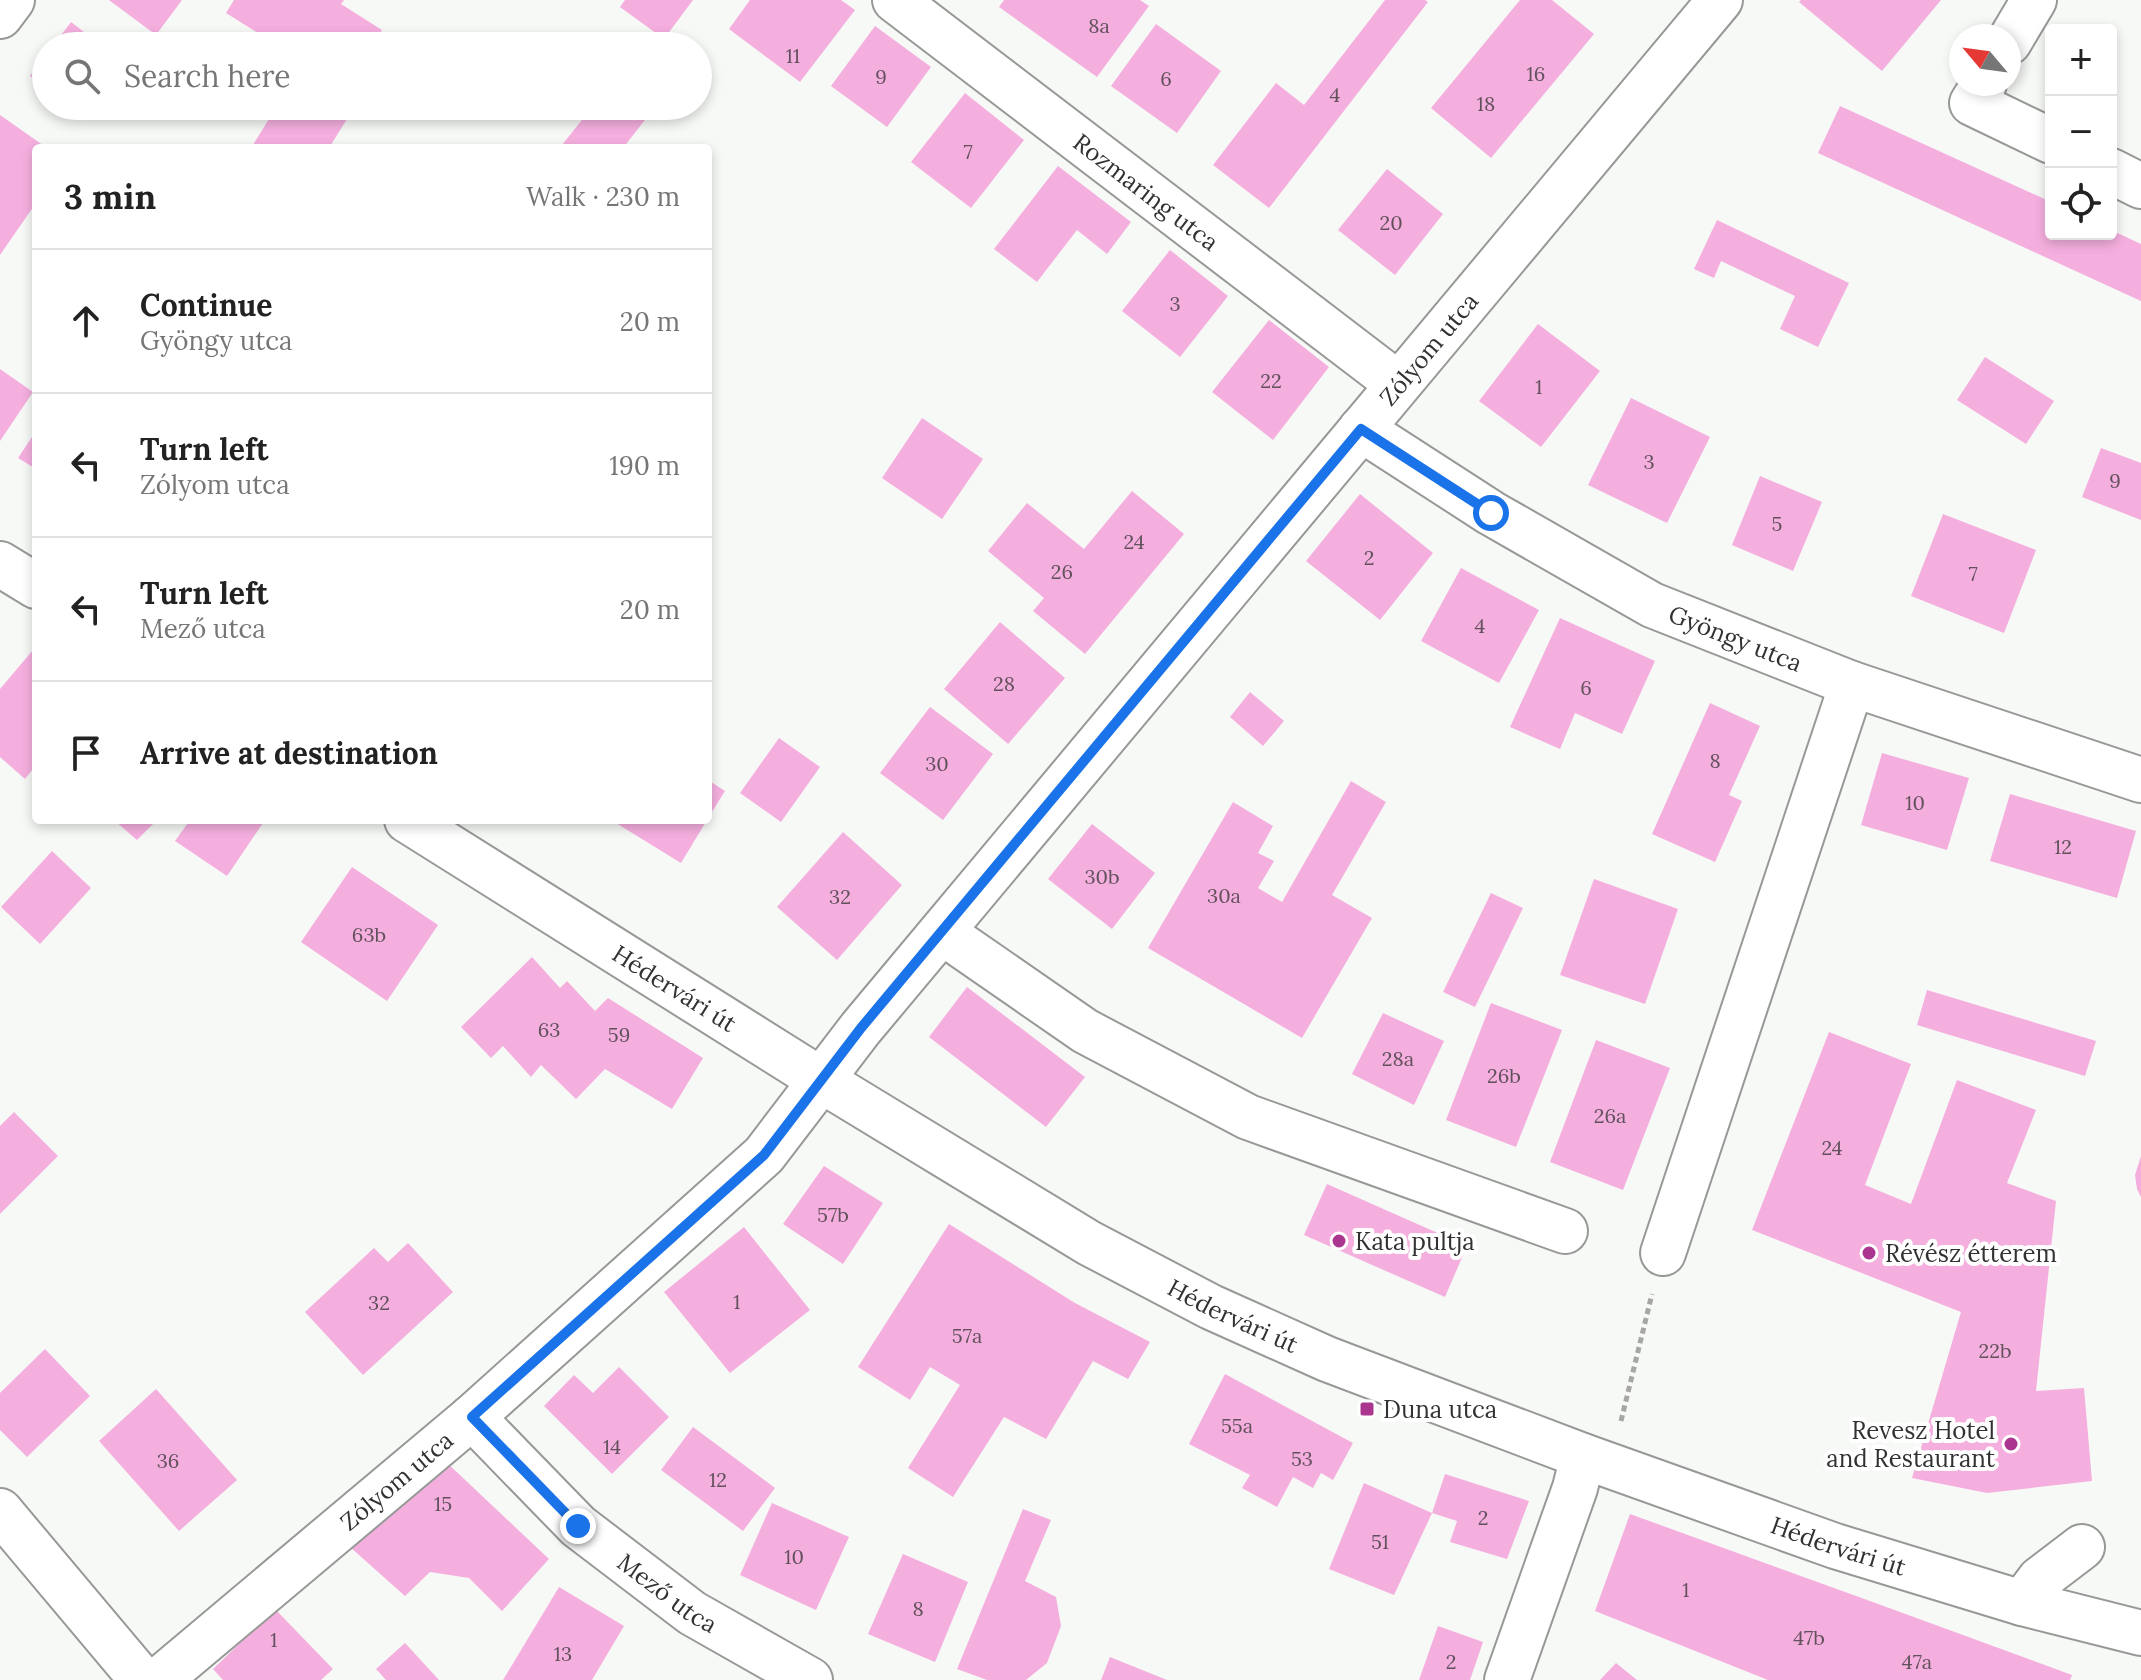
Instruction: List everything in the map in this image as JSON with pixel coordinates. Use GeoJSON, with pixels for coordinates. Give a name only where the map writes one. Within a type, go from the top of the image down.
{"type":"FeatureCollection","features":[{"type":"Feature","properties":{"kind":"street"},"geometry":{"type":"LineString","coordinates":[[0,16],[12,0]]}},
{"type":"Feature","properties":{"kind":"street","name":"Rozmaring utca"},"geometry":{"type":"LineString","coordinates":[[895,0],[1398,384]]}},
{"type":"Feature","properties":{"kind":"street","name":"Zólyom utca"},"geometry":{"type":"LineString","coordinates":[[159,1680],[472,1417],[764,1155],[861,1028],[1720,0]]}},
{"type":"Feature","properties":{"kind":"street"},"geometry":{"type":"LineString","coordinates":[[2020,24],[2034,0]]}},
{"type":"Feature","properties":{"kind":"street"},"geometry":{"type":"LineString","coordinates":[[1976,96],[1972,103],[2045,138]]}},
{"type":"Feature","properties":{"kind":"street"},"geometry":{"type":"LineString","coordinates":[[2117,174],[2141,186]]}},
{"type":"Feature","properties":{"kind":"street","name":"Gyöngy utca"},"geometry":{"type":"LineString","coordinates":[[1361,429],[1491,513],[1652,605],[1852,684],[2141,780]]}},
{"type":"Feature","properties":{"kind":"street"},"geometry":{"type":"LineString","coordinates":[[0,564],[32,584]]}},
{"type":"Feature","properties":{"kind":"street"},"geometry":{"type":"LineString","coordinates":[[1663,1253],[1852,684]]}},
{"type":"Feature","properties":{"kind":"street","name":"Hédervári út"},"geometry":{"type":"LineString","coordinates":[[413,824],[821,1080],[1089,1243],[1211,1307],[1327,1359],[1583,1456],[1835,1546],[2022,1603],[2141,1633]]}},
{"type":"Feature","properties":{"kind":"street"},"geometry":{"type":"LineString","coordinates":[[942,932],[1085,1031],[1248,1117],[1565,1231]]}},
{"type":"Feature","properties":{"kind":"street","name":"Mező utca"},"geometry":{"type":"LineString","coordinates":[[472,1417],[578,1526],[692,1613],[810,1680]]}},
{"type":"Feature","properties":{"kind":"street"},"geometry":{"type":"LineString","coordinates":[[1507,1680],[1575,1488],[1583,1456]]}},
{"type":"Feature","properties":{"kind":"street"},"geometry":{"type":"LineString","coordinates":[[0,1511],[142,1680]]}},
{"type":"Feature","properties":{"kind":"street"},"geometry":{"type":"LineString","coordinates":[[2022,1603],[2040,1579],[2082,1547]]}},
{"type":"Feature","properties":{"kind":"path"},"geometry":{"type":"LineString","coordinates":[[1619,1429],[1663,1253]]}},
{"type":"Feature","properties":{"kind":"building"},"geometry":{"type":"Polygon","coordinates":[[[109,0],[182,0],[158,32],[152,32],[109,0]]]}},
{"type":"Feature","properties":{"kind":"building"},"geometry":{"type":"Polygon","coordinates":[[[234,0],[344,0],[341,4],[382,30],[257,32],[226,13],[234,0]]]}},
{"type":"Feature","properties":{"kind":"building"},"geometry":{"type":"Polygon","coordinates":[[[625,0],[693,0],[669,32],[654,32],[620,7],[625,0]]]}},
{"type":"Feature","properties":{"kind":"building"},"geometry":{"type":"Polygon","coordinates":[[[750,0],[841,0],[855,10],[800,82],[729,29],[750,0]]]}},
{"type":"Feature","properties":{"kind":"building"},"geometry":{"type":"Polygon","coordinates":[[[1004,0],[1140,0],[1149,6],[1097,77],[999,7],[1004,0]]]}},
{"type":"Feature","properties":{"kind":"building"},"geometry":{"type":"Polygon","coordinates":[[[1385,0],[1428,2],[1269,208],[1213,165],[1276,83],[1304,105],[1385,0]]]}},
{"type":"Feature","properties":{"kind":"building"},"geometry":{"type":"Polygon","coordinates":[[[1520,0],[1552,0],[1594,34],[1491,158],[1431,108],[1520,0]]]}},
{"type":"Feature","properties":{"kind":"building"},"geometry":{"type":"Polygon","coordinates":[[[1941,0],[1882,71],[1799,2],[1941,0]]]}},
{"type":"Feature","properties":{"kind":"building"},"geometry":{"type":"Polygon","coordinates":[[[71,22],[84,32],[64,32],[71,22]]]}},
{"type":"Feature","properties":{"kind":"building"},"geometry":{"type":"Polygon","coordinates":[[[1156,24],[1221,71],[1177,133],[1111,86],[1156,24]]]}},
{"type":"Feature","properties":{"kind":"building"},"geometry":{"type":"Polygon","coordinates":[[[875,26],[931,67],[887,127],[831,86],[875,26]]]}},
{"type":"Feature","properties":{"kind":"building"},"geometry":{"type":"Polygon","coordinates":[[[965,93],[1024,140],[971,208],[911,162],[965,93]]]}},
{"type":"Feature","properties":{"kind":"building"},"geometry":{"type":"Polygon","coordinates":[[[1840,106],[2045,199],[2045,240],[2117,240],[2117,233],[2141,244],[2141,301],[1818,153],[1840,106]]]}},
{"type":"Feature","properties":{"kind":"building"},"geometry":{"type":"Polygon","coordinates":[[[0,115],[41,144],[32,144],[32,209],[0,255],[0,115]]]}},
{"type":"Feature","properties":{"kind":"building"},"geometry":{"type":"Polygon","coordinates":[[[268,120],[346,120],[331,144],[253,144],[268,120]]]}},
{"type":"Feature","properties":{"kind":"building"},"geometry":{"type":"Polygon","coordinates":[[[582,120],[645,120],[626,144],[563,144],[582,120]]]}},
{"type":"Feature","properties":{"kind":"building"},"geometry":{"type":"Polygon","coordinates":[[[1058,166],[1131,222],[1107,254],[1077,230],[1037,282],[994,249],[1058,166]]]}},
{"type":"Feature","properties":{"kind":"building"},"geometry":{"type":"Polygon","coordinates":[[[1387,169],[1443,214],[1395,275],[1338,230],[1387,169]]]}},
{"type":"Feature","properties":{"kind":"building"},"geometry":{"type":"Polygon","coordinates":[[[1717,220],[1849,283],[1818,347],[1780,329],[1795,296],[1721,261],[1714,278],[1694,269],[1717,220]]]}},
{"type":"Feature","properties":{"kind":"building"},"geometry":{"type":"Polygon","coordinates":[[[1170,250],[1228,296],[1180,357],[1122,311],[1170,250]]]}},
{"type":"Feature","properties":{"kind":"building"},"geometry":{"type":"Polygon","coordinates":[[[1269,320],[1329,367],[1273,440],[1212,392],[1269,320]]]}},
{"type":"Feature","properties":{"kind":"building"},"geometry":{"type":"Polygon","coordinates":[[[1538,324],[1600,371],[1541,447],[1479,401],[1538,324]]]}},
{"type":"Feature","properties":{"kind":"building"},"geometry":{"type":"Polygon","coordinates":[[[1985,357],[2054,401],[2026,444],[1957,400],[1985,357]]]}},
{"type":"Feature","properties":{"kind":"building"},"geometry":{"type":"Polygon","coordinates":[[[0,369],[32,393],[0,441],[0,369]]]}},
{"type":"Feature","properties":{"kind":"building"},"geometry":{"type":"Polygon","coordinates":[[[1631,398],[1710,437],[1667,523],[1588,485],[1631,398]]]}},
{"type":"Feature","properties":{"kind":"building"},"geometry":{"type":"Polygon","coordinates":[[[922,418],[983,459],[942,519],[882,478],[922,418]]]}},
{"type":"Feature","properties":{"kind":"building"},"geometry":{"type":"Polygon","coordinates":[[[32,437],[32,467],[18,458],[32,437]]]}},
{"type":"Feature","properties":{"kind":"building"},"geometry":{"type":"Polygon","coordinates":[[[2101,448],[2141,463],[2141,520],[2082,497],[2101,448]]]}},
{"type":"Feature","properties":{"kind":"building"},"geometry":{"type":"Polygon","coordinates":[[[1760,476],[1822,502],[1793,571],[1732,545],[1760,476]]]}},
{"type":"Feature","properties":{"kind":"building"},"geometry":{"type":"Polygon","coordinates":[[[1132,491],[1184,534],[1085,654],[1033,611],[1044,598],[988,551],[1027,503],[1084,549],[1132,491]]]}},
{"type":"Feature","properties":{"kind":"building"},"geometry":{"type":"Polygon","coordinates":[[[1360,494],[1433,553],[1380,620],[1306,561],[1360,494]]]}},
{"type":"Feature","properties":{"kind":"building"},"geometry":{"type":"Polygon","coordinates":[[[1943,514],[2036,550],[2004,633],[1911,596],[1943,514]]]}},
{"type":"Feature","properties":{"kind":"building"},"geometry":{"type":"Polygon","coordinates":[[[1461,568],[1539,610],[1499,683],[1421,641],[1461,568]]]}},
{"type":"Feature","properties":{"kind":"building"},"geometry":{"type":"Polygon","coordinates":[[[1560,618],[1655,661],[1622,734],[1575,713],[1560,749],[1510,727],[1560,618]]]}},
{"type":"Feature","properties":{"kind":"building"},"geometry":{"type":"Polygon","coordinates":[[[1000,622],[1065,678],[1008,744],[944,689],[1000,622]]]}},
{"type":"Feature","properties":{"kind":"building"},"geometry":{"type":"Polygon","coordinates":[[[32,651],[32,770],[25,779],[0,757],[0,689],[32,651]]]}},
{"type":"Feature","properties":{"kind":"building"},"geometry":{"type":"Polygon","coordinates":[[[1250,692],[1284,721],[1263,746],[1230,717],[1250,692]]]}},
{"type":"Feature","properties":{"kind":"building"},"geometry":{"type":"Polygon","coordinates":[[[1710,703],[1760,726],[1729,795],[1742,801],[1715,862],[1652,834],[1710,703]]]}},
{"type":"Feature","properties":{"kind":"building"},"geometry":{"type":"Polygon","coordinates":[[[930,707],[993,754],[943,820],[880,773],[930,707]]]}},
{"type":"Feature","properties":{"kind":"building"},"geometry":{"type":"Polygon","coordinates":[[[779,738],[820,767],[781,822],[740,793],[779,738]]]}},
{"type":"Feature","properties":{"kind":"building"},"geometry":{"type":"Polygon","coordinates":[[[1882,753],[1969,778],[1947,850],[1861,825],[1882,753]]]}},
{"type":"Feature","properties":{"kind":"building"},"geometry":{"type":"Polygon","coordinates":[[[1351,781],[1386,802],[1332,895],[1372,918],[1302,1038],[1148,948],[1233,802],[1273,826],[1258,853],[1274,861],[1258,888],[1282,902],[1351,781]]]}},
{"type":"Feature","properties":{"kind":"building"},"geometry":{"type":"Polygon","coordinates":[[[712,783],[725,791],[712,812],[712,783]]]}},
{"type":"Feature","properties":{"kind":"building"},"geometry":{"type":"Polygon","coordinates":[[[2010,794],[2136,831],[2117,898],[1990,861],[2010,794]]]}},
{"type":"Feature","properties":{"kind":"building"},"geometry":{"type":"Polygon","coordinates":[[[119,824],[153,824],[137,840],[119,824]]]}},
{"type":"Feature","properties":{"kind":"building"},"geometry":{"type":"Polygon","coordinates":[[[187,824],[262,824],[227,876],[175,841],[187,824]]]}},
{"type":"Feature","properties":{"kind":"building"},"geometry":{"type":"Polygon","coordinates":[[[618,824],[705,824],[681,863],[618,824]]]}},
{"type":"Feature","properties":{"kind":"building"},"geometry":{"type":"Polygon","coordinates":[[[1092,824],[1155,873],[1112,929],[1048,879],[1092,824]]]}},
{"type":"Feature","properties":{"kind":"building"},"geometry":{"type":"Polygon","coordinates":[[[843,832],[902,885],[837,960],[777,907],[843,832]]]}},
{"type":"Feature","properties":{"kind":"building"},"geometry":{"type":"Polygon","coordinates":[[[52,851],[91,888],[40,944],[1,907],[52,851]]]}},
{"type":"Feature","properties":{"kind":"building"},"geometry":{"type":"Polygon","coordinates":[[[352,867],[438,925],[387,1001],[301,942],[352,867]]]}},
{"type":"Feature","properties":{"kind":"building"},"geometry":{"type":"Polygon","coordinates":[[[1594,879],[1678,909],[1645,1004],[1560,975],[1594,879]]]}},
{"type":"Feature","properties":{"kind":"building"},"geometry":{"type":"Polygon","coordinates":[[[1491,893],[1523,908],[1475,1007],[1443,992],[1491,893]]]}},
{"type":"Feature","properties":{"kind":"building"},"geometry":{"type":"Polygon","coordinates":[[[532,957],[560,988],[567,981],[595,1011],[608,998],[703,1058],[672,1109],[605,1069],[576,1099],[541,1065],[531,1077],[503,1046],[491,1058],[461,1027],[532,957]]]}},
{"type":"Feature","properties":{"kind":"building"},"geometry":{"type":"Polygon","coordinates":[[[967,987],[1085,1077],[1046,1127],[929,1037],[967,987]]]}},
{"type":"Feature","properties":{"kind":"building"},"geometry":{"type":"Polygon","coordinates":[[[1927,990],[2096,1041],[2085,1076],[1917,1025],[1927,990]]]}},
{"type":"Feature","properties":{"kind":"building"},"geometry":{"type":"Polygon","coordinates":[[[1491,1003],[1562,1030],[1516,1147],[1446,1120],[1491,1003]]]}},
{"type":"Feature","properties":{"kind":"building"},"geometry":{"type":"Polygon","coordinates":[[[1383,1013],[1444,1041],[1414,1105],[1352,1074],[1383,1013]]]}},
{"type":"Feature","properties":{"kind":"building"},"geometry":{"type":"Polygon","coordinates":[[[1829,1032],[1911,1064],[1865,1185],[1911,1204],[1957,1080],[2036,1110],[2007,1183],[2056,1201],[2036,1391],[2084,1388],[2092,1481],[1987,1493],[1912,1478],[1961,1312],[1752,1230],[1829,1032]]]}},
{"type":"Feature","properties":{"kind":"building"},"geometry":{"type":"Polygon","coordinates":[[[1596,1040],[1670,1068],[1623,1190],[1550,1162],[1596,1040]]]}},
{"type":"Feature","properties":{"kind":"building"},"geometry":{"type":"Polygon","coordinates":[[[14,1112],[58,1156],[0,1214],[0,1126],[14,1112]]]}},
{"type":"Feature","properties":{"kind":"building"},"geometry":{"type":"Polygon","coordinates":[[[2141,1156],[2141,1197],[2135,1175],[2141,1156]]]}},
{"type":"Feature","properties":{"kind":"building"},"geometry":{"type":"Polygon","coordinates":[[[824,1166],[883,1203],[843,1264],[783,1224],[824,1166]]]}},
{"type":"Feature","properties":{"kind":"building"},"geometry":{"type":"Polygon","coordinates":[[[1327,1184],[1467,1246],[1445,1297],[1304,1235],[1327,1184]]]}},
{"type":"Feature","properties":{"kind":"building"},"geometry":{"type":"Polygon","coordinates":[[[949,1224],[1075,1303],[1150,1342],[1128,1379],[1093,1361],[1046,1439],[1004,1417],[953,1497],[908,1468],[960,1385],[930,1367],[910,1400],[858,1367],[949,1224]]]}},
{"type":"Feature","properties":{"kind":"building"},"geometry":{"type":"Polygon","coordinates":[[[744,1227],[810,1310],[730,1373],[664,1292],[744,1227]]]}},
{"type":"Feature","properties":{"kind":"building"},"geometry":{"type":"Polygon","coordinates":[[[408,1243],[453,1292],[363,1375],[305,1312],[374,1248],[388,1262],[408,1243]]]}},
{"type":"Feature","properties":{"kind":"building"},"geometry":{"type":"Polygon","coordinates":[[[45,1349],[90,1396],[27,1457],[0,1430],[0,1393],[45,1349]]]}},
{"type":"Feature","properties":{"kind":"building"},"geometry":{"type":"Polygon","coordinates":[[[619,1367],[669,1417],[612,1474],[544,1406],[574,1375],[593,1393],[619,1367]]]}},
{"type":"Feature","properties":{"kind":"building"},"geometry":{"type":"Polygon","coordinates":[[[1225,1374],[1353,1443],[1333,1480],[1321,1473],[1313,1488],[1293,1477],[1277,1507],[1242,1488],[1250,1475],[1189,1444],[1225,1374]]]}},
{"type":"Feature","properties":{"kind":"building"},"geometry":{"type":"Polygon","coordinates":[[[156,1389],[237,1480],[179,1531],[99,1441],[156,1389]]]}},
{"type":"Feature","properties":{"kind":"building"},"geometry":{"type":"Polygon","coordinates":[[[693,1427],[775,1488],[743,1531],[661,1470],[693,1427]]]}},
{"type":"Feature","properties":{"kind":"building"},"geometry":{"type":"Polygon","coordinates":[[[444,1460],[549,1559],[502,1611],[469,1578],[430,1572],[405,1596],[350,1547],[444,1460]]]}},
{"type":"Feature","properties":{"kind":"building"},"geometry":{"type":"Polygon","coordinates":[[[1445,1474],[1529,1501],[1507,1559],[1450,1542],[1457,1521],[1432,1513],[1445,1474]]]}},
{"type":"Feature","properties":{"kind":"building"},"geometry":{"type":"Polygon","coordinates":[[[1364,1483],[1432,1513],[1394,1595],[1329,1569],[1364,1483]]]}},
{"type":"Feature","properties":{"kind":"building"},"geometry":{"type":"Polygon","coordinates":[[[772,1503],[849,1537],[816,1610],[740,1575],[772,1503]]]}},
{"type":"Feature","properties":{"kind":"building"},"geometry":{"type":"Polygon","coordinates":[[[1023,1509],[1051,1520],[1025,1581],[1056,1597],[1061,1626],[1047,1663],[1026,1680],[987,1680],[957,1669],[1023,1509]]]}},
{"type":"Feature","properties":{"kind":"building"},"geometry":{"type":"Polygon","coordinates":[[[1630,1514],[2072,1675],[2070,1680],[1768,1680],[1595,1611],[1630,1514]]]}},
{"type":"Feature","properties":{"kind":"building"},"geometry":{"type":"Polygon","coordinates":[[[903,1554],[968,1582],[935,1662],[868,1634],[903,1554]]]}},
{"type":"Feature","properties":{"kind":"building"},"geometry":{"type":"Polygon","coordinates":[[[559,1587],[624,1626],[592,1680],[503,1680],[559,1587]]]}},
{"type":"Feature","properties":{"kind":"building"},"geometry":{"type":"Polygon","coordinates":[[[275,1609],[333,1669],[321,1680],[223,1680],[213,1669],[275,1609]]]}},
{"type":"Feature","properties":{"kind":"building"},"geometry":{"type":"Polygon","coordinates":[[[1438,1626],[1483,1642],[1470,1680],[1419,1680],[1438,1626]]]}},
{"type":"Feature","properties":{"kind":"building"},"geometry":{"type":"Polygon","coordinates":[[[405,1643],[439,1680],[386,1680],[376,1669],[405,1643]]]}},
{"type":"Feature","properties":{"kind":"building"},"geometry":{"type":"Polygon","coordinates":[[[1110,1657],[1167,1680],[1101,1680],[1110,1657]]]}},
{"type":"Feature","properties":{"kind":"building"},"geometry":{"type":"Polygon","coordinates":[[[1616,1663],[1637,1680],[1600,1680],[1616,1663]]]}},
{"type":"Feature","properties":{"kind":"place","name":"Kata pultja"},"geometry":{"type":"Point","coordinates":[1339,1241]}},
{"type":"Feature","properties":{"kind":"place","name":"Révész étterem"},"geometry":{"type":"Point","coordinates":[1869,1253]}},
{"type":"Feature","properties":{"kind":"place","name":"Duna utca"},"geometry":{"type":"Point","coordinates":[1367,1409]}},
{"type":"Feature","properties":{"kind":"place","name":"Revesz Hotel and Restaurant"},"geometry":{"type":"Point","coordinates":[2011,1444]}},
{"type":"Feature","properties":{"kind":"route"},"geometry":{"type":"LineString","coordinates":[[578,1526],[472,1417],[764,1155],[861,1028],[1361,429],[1491,513]]}}]}
